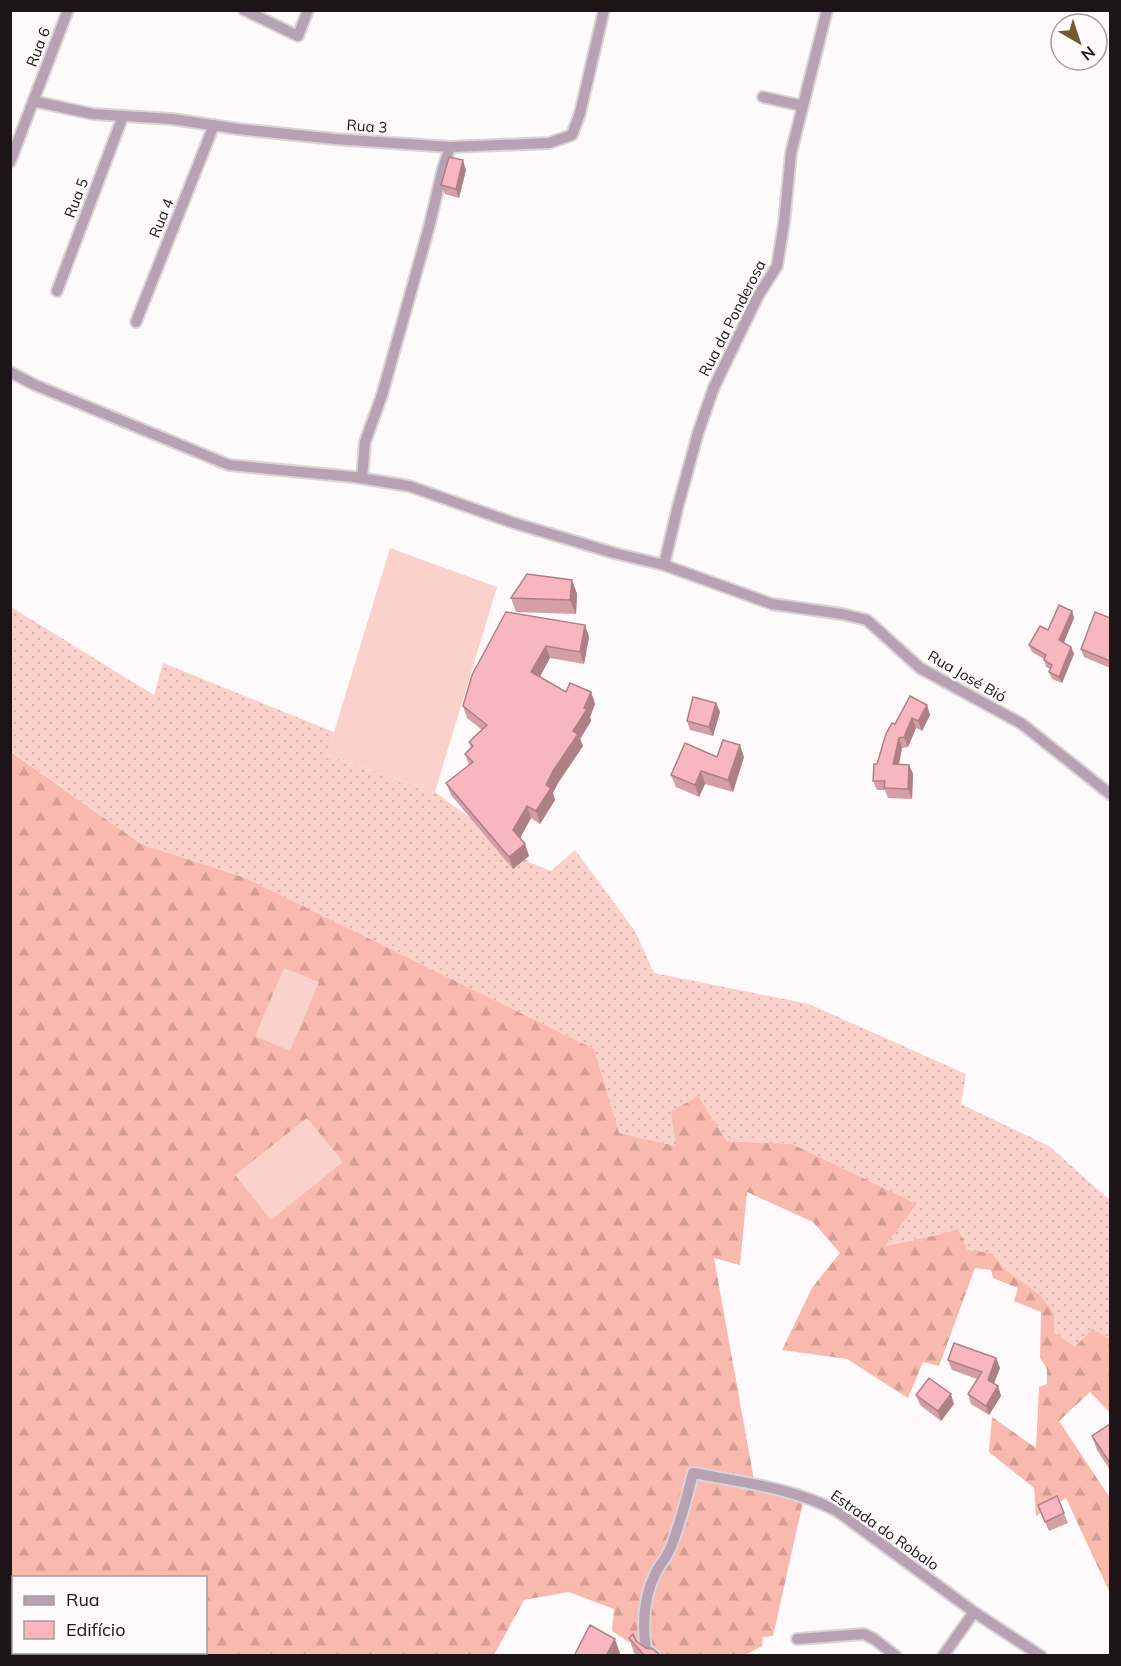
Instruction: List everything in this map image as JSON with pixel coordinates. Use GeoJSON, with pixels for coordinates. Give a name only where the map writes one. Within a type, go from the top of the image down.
{"type":"FeatureCollection","features":[{"type":"Feature","properties":{"kind":"street","name":"Rua 6"},"geometry":{"type":"LineString","coordinates":[[10,162],[68,10]]}},
{"type":"Feature","properties":{"kind":"street"},"geometry":{"type":"LineString","coordinates":[[244,10],[298,36],[308,10]]}},
{"type":"Feature","properties":{"kind":"street","name":"Rua 3"},"geometry":{"type":"LineString","coordinates":[[33,101],[93,114],[172,119],[238,129],[335,139],[450,147],[549,143],[572,135],[580,113],[604,10]]}},
{"type":"Feature","properties":{"kind":"street","name":"Rua da Ponderosa"},"geometry":{"type":"LineString","coordinates":[[664,565],[678,506],[714,387],[758,296],[777,266],[791,153],[827,10]]}},
{"type":"Feature","properties":{"kind":"street"},"geometry":{"type":"LineString","coordinates":[[764,97],[803,106]]}},
{"type":"Feature","properties":{"kind":"street","name":"Rua 5"},"geometry":{"type":"LineString","coordinates":[[57,291],[123,116]]}},
{"type":"Feature","properties":{"kind":"street","name":"Rua 4"},"geometry":{"type":"LineString","coordinates":[[136,322],[214,125]]}},
{"type":"Feature","properties":{"kind":"street"},"geometry":{"type":"LineString","coordinates":[[362,478],[365,442],[382,395],[450,147]]}},
{"type":"Feature","properties":{"kind":"street","name":"Rua José Bió"},"geometry":{"type":"LineString","coordinates":[[10,372],[35,385],[229,465],[362,478],[409,486],[514,523],[614,553],[664,565],[772,604],[867,620],[920,668],[1022,724],[1110,794]]}},
{"type":"Feature","properties":{"kind":"street","name":"Estrada do Robalo"},"geometry":{"type":"LineString","coordinates":[[655,1656],[646,1649],[645,1600],[656,1572],[671,1548],[683,1514],[693,1473],[802,1496],[837,1511],[974,1612],[1041,1656]]}},
{"type":"Feature","properties":{"kind":"street"},"geometry":{"type":"LineString","coordinates":[[943,1656],[974,1612]]}},
{"type":"Feature","properties":{"kind":"street"},"geometry":{"type":"LineString","coordinates":[[797,1639],[864,1634],[896,1656]]}},
{"type":"Feature","properties":{"kind":"shaded area"},"geometry":{"type":"Polygon","coordinates":[[[390,548],[497,587],[435,792],[327,755],[390,548]]]}},
{"type":"Feature","properties":{"kind":"shaded area"},"geometry":{"type":"Polygon","coordinates":[[[11,607],[154,695],[163,663],[334,732],[327,755],[435,792],[531,863],[551,871],[575,850],[635,931],[654,973],[809,1004],[966,1074],[961,1104],[1049,1146],[1110,1199],[1110,1339],[1092,1329],[1075,1347],[1054,1332],[1054,1313],[1040,1295],[1006,1270],[992,1253],[968,1250],[958,1229],[884,1246],[917,1204],[792,1144],[727,1141],[698,1096],[676,1146],[618,1133],[594,1049],[246,878],[141,844],[11,751],[11,607]]]}},
{"type":"Feature","properties":{"kind":"shaded area"},"geometry":{"type":"Polygon","coordinates":[[[284,968],[319,982],[290,1051],[255,1036],[284,968]]]}},
{"type":"Feature","properties":{"kind":"shaded area"},"geometry":{"type":"Polygon","coordinates":[[[307,1118],[343,1162],[271,1220],[235,1175],[307,1118]]]}},
{"type":"Feature","properties":{"kind":"green space"},"geometry":{"type":"Polygon","coordinates":[[[10,751],[141,844],[246,878],[594,1049],[619,1133],[676,1146],[671,1112],[698,1096],[727,1141],[792,1144],[917,1204],[885,1246],[958,1229],[968,1250],[992,1253],[1006,1270],[1040,1295],[1054,1313],[1054,1332],[1075,1347],[1092,1329],[1110,1339],[1110,1413],[1090,1392],[1059,1421],[1110,1498],[1110,1593],[1066,1498],[1036,1516],[1034,1488],[989,1452],[992,1417],[1036,1448],[1039,1387],[1047,1384],[1047,1369],[1040,1358],[1041,1312],[1014,1301],[1018,1288],[993,1278],[991,1270],[975,1268],[939,1366],[923,1362],[908,1398],[847,1359],[782,1350],[812,1288],[840,1253],[813,1222],[747,1192],[740,1265],[714,1258],[754,1480],[803,1502],[773,1636],[763,1637],[762,1646],[745,1655],[659,1655],[631,1639],[630,1643],[612,1631],[614,1609],[569,1592],[524,1600],[494,1655],[11,1655],[10,751]]]}},
{"type":"Feature","properties":{"kind":"building"},"geometry":{"type":"Polygon","coordinates":[[[449,157],[463,160],[456,189],[441,185],[449,157]]]}},
{"type":"Feature","properties":{"kind":"building"},"geometry":{"type":"Polygon","coordinates":[[[527,574],[572,580],[570,600],[511,598],[527,574]]]}},
{"type":"Feature","properties":{"kind":"building"},"geometry":{"type":"Polygon","coordinates":[[[1059,605],[1072,611],[1059,640],[1071,647],[1059,677],[1049,672],[1052,665],[1044,660],[1046,655],[1029,645],[1040,626],[1048,630],[1059,605]]]}},
{"type":"Feature","properties":{"kind":"building"},"geometry":{"type":"Polygon","coordinates":[[[506,612],[585,625],[580,652],[546,646],[531,672],[566,692],[570,683],[591,692],[584,708],[587,709],[573,731],[578,734],[546,785],[551,788],[536,811],[527,806],[513,830],[525,844],[509,857],[446,783],[473,762],[465,754],[473,746],[469,742],[487,725],[463,706],[472,675],[506,612]]]}},
{"type":"Feature","properties":{"kind":"building"},"geometry":{"type":"Polygon","coordinates":[[[1095,612],[1110,618],[1110,661],[1081,649],[1095,612]]]}},
{"type":"Feature","properties":{"kind":"building"},"geometry":{"type":"Polygon","coordinates":[[[910,696],[927,705],[918,721],[912,718],[904,737],[899,738],[893,764],[909,765],[908,789],[884,788],[885,781],[873,781],[874,764],[877,764],[886,734],[892,723],[895,724],[910,696]]]}},
{"type":"Feature","properties":{"kind":"building"},"geometry":{"type":"Polygon","coordinates":[[[693,697],[716,703],[709,727],[687,721],[693,697]]]}},
{"type":"Feature","properties":{"kind":"building"},"geometry":{"type":"Polygon","coordinates":[[[723,740],[740,745],[728,780],[701,771],[695,785],[671,775],[685,743],[717,757],[723,740]]]}},
{"type":"Feature","properties":{"kind":"building"},"geometry":{"type":"Polygon","coordinates":[[[954,1343],[996,1358],[988,1380],[998,1386],[986,1406],[968,1394],[982,1372],[948,1360],[954,1343]]]}},
{"type":"Feature","properties":{"kind":"building"},"geometry":{"type":"Polygon","coordinates":[[[929,1378],[951,1394],[938,1411],[916,1395],[929,1378]]]}},
{"type":"Feature","properties":{"kind":"building"},"geometry":{"type":"Polygon","coordinates":[[[1110,1424],[1110,1463],[1092,1436],[1110,1424]]]}},
{"type":"Feature","properties":{"kind":"building"},"geometry":{"type":"Polygon","coordinates":[[[1057,1496],[1064,1513],[1045,1522],[1038,1505],[1057,1496]]]}},
{"type":"Feature","properties":{"kind":"building"},"geometry":{"type":"Polygon","coordinates":[[[590,1625],[615,1639],[606,1656],[574,1656],[590,1625]]]}},
{"type":"Feature","properties":{"kind":"building"},"geometry":{"type":"Polygon","coordinates":[[[633,1634],[636,1641],[646,1648],[653,1649],[661,1656],[645,1656],[629,1638],[633,1634]]]}}]}
